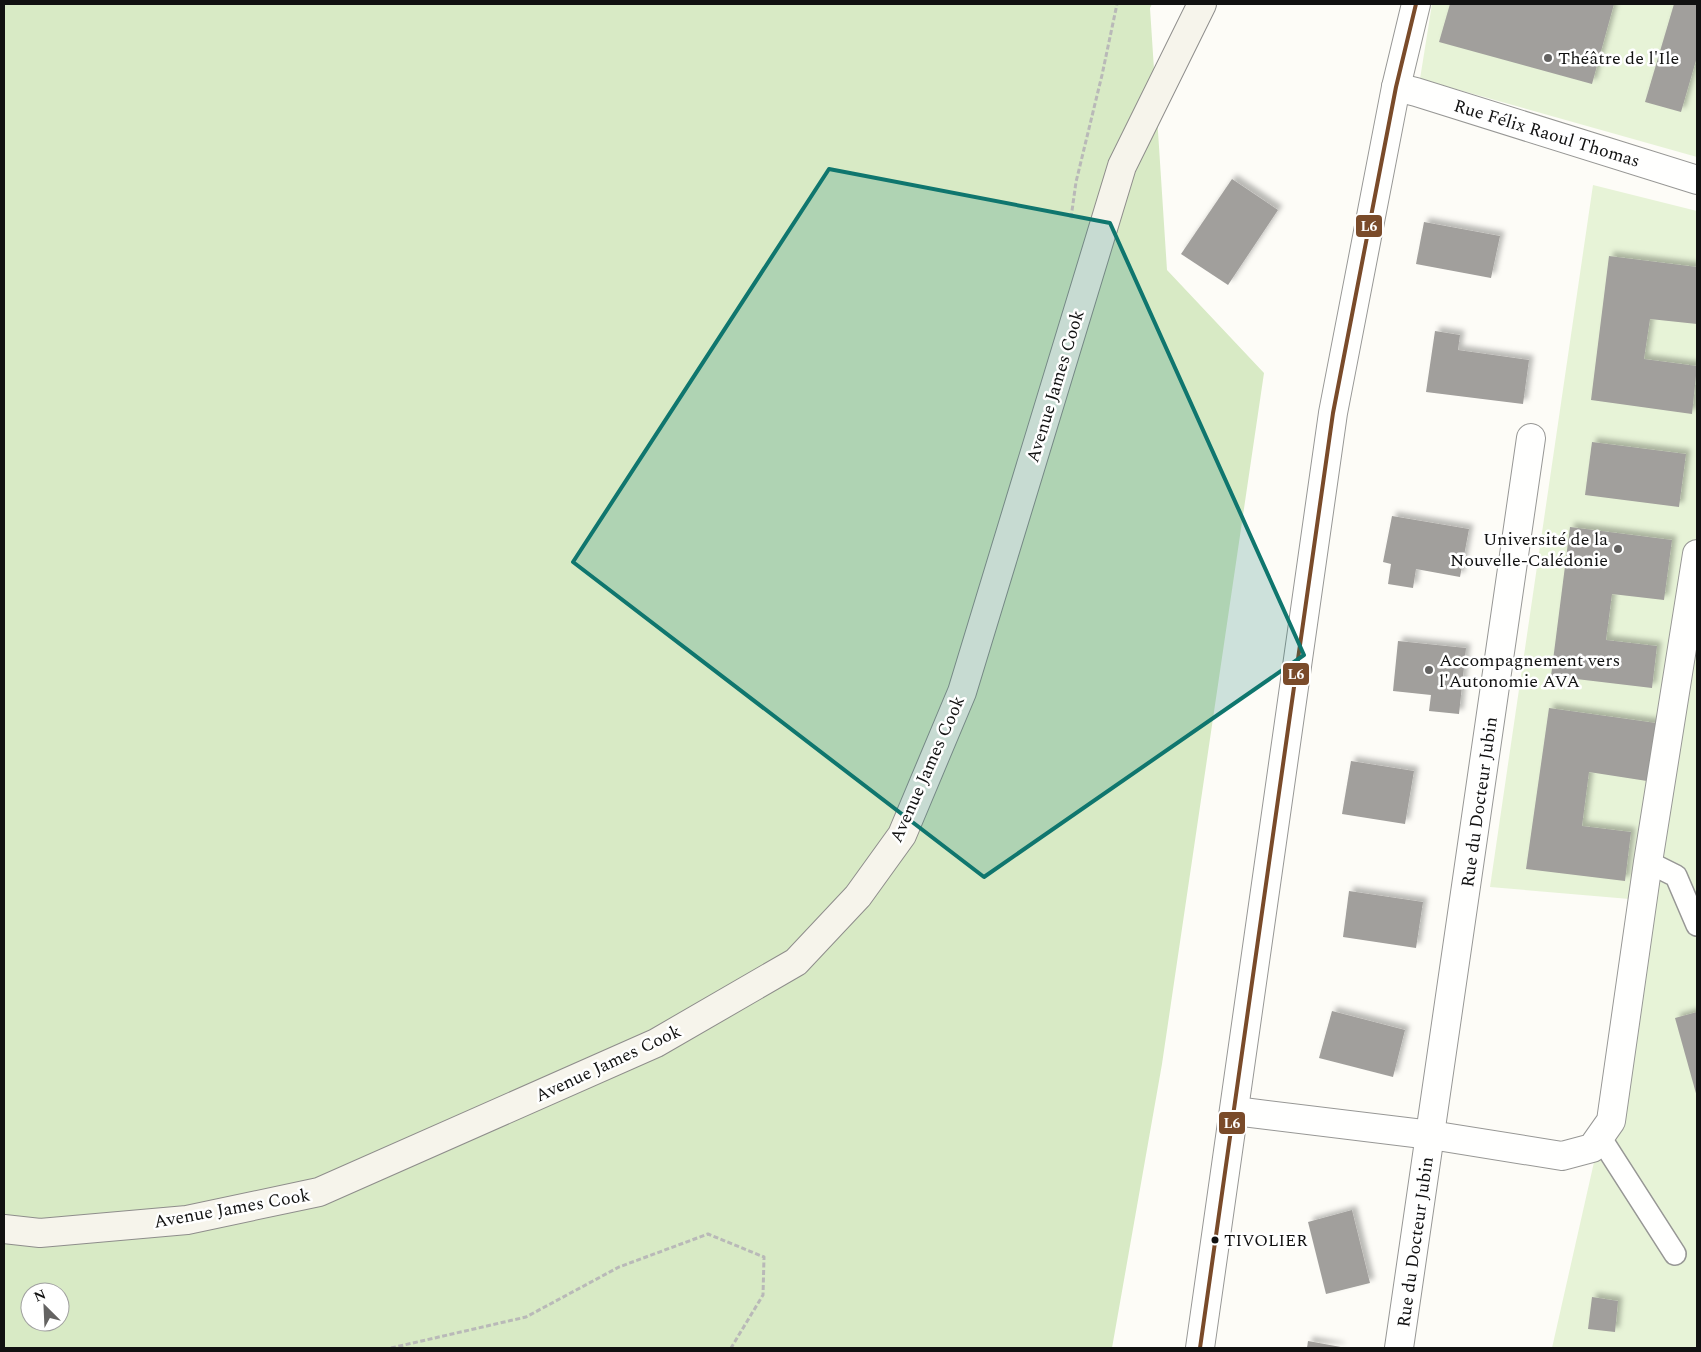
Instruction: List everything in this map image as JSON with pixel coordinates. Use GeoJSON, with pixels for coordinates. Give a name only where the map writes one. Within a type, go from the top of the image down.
{"type":"FeatureCollection","features":[{"type":"Feature","properties":{"kind":"main road","name":"Avenue James Cook"},"geometry":{"type":"LineString","coordinates":[[4,1229],[40,1233],[187,1220],[319,1192],[656,1043],[796,962],[858,896],[902,835],[910,817],[962,692],[1122,166],[1202,4]]}},
{"type":"Feature","properties":{"kind":"street"},"geometry":{"type":"LineString","coordinates":[[1200,1348],[1333,413],[1396,87],[1416,4]]}},
{"type":"Feature","properties":{"kind":"street","name":"Rue Félix Raoul Thomas"},"geometry":{"type":"LineString","coordinates":[[1396,87],[1697,180]]}},
{"type":"Feature","properties":{"kind":"street","name":"Rue du Docteur Jubin"},"geometry":{"type":"LineString","coordinates":[[1399,1348],[1531,438]]}},
{"type":"Feature","properties":{"kind":"street"},"geometry":{"type":"LineString","coordinates":[[1431,1136],[1562,1156],[1592,1148],[1611,1121],[1648,862],[1696,572]]}},
{"type":"Feature","properties":{"kind":"street","name":"Rue du Docteur Jubin"},"geometry":{"type":"LineString","coordinates":[[1235,1111],[1431,1136]]}},
{"type":"Feature","properties":{"kind":"lane"},"geometry":{"type":"LineString","coordinates":[[1648,862],[1676,876],[1697,925]]}},
{"type":"Feature","properties":{"kind":"lane"},"geometry":{"type":"LineString","coordinates":[[1600,1137],[1675,1254]]}},
{"type":"Feature","properties":{"kind":"path"},"geometry":{"type":"LineString","coordinates":[[1071,220],[1076,182],[1117,4]]}},
{"type":"Feature","properties":{"kind":"path"},"geometry":{"type":"LineString","coordinates":[[391,1348],[526,1317],[619,1267],[708,1234],[764,1256],[763,1295],[731,1348]]}},
{"type":"Feature","properties":{"kind":"highlighted area"},"geometry":{"type":"Polygon","coordinates":[[[829,169],[1110,223],[1304,655],[984,877],[573,562],[829,169]]]}},
{"type":"Feature","properties":{"kind":"green space"},"geometry":{"type":"Polygon","coordinates":[[[4,4],[1152,4],[1150,8],[1167,270],[1264,373],[1162,1064],[1112,1348],[4,1348],[4,4]]]}},
{"type":"Feature","properties":{"kind":"green space"},"geometry":{"type":"Polygon","coordinates":[[[1432,4],[1697,4],[1697,157],[1420,79],[1432,4]]]}},
{"type":"Feature","properties":{"kind":"green space","name":"Université de la Nouvelle-Calédonie"},"geometry":{"type":"Polygon","coordinates":[[[1593,185],[1697,211],[1697,1348],[1552,1348],[1653,901],[1490,887],[1593,185]]]}},
{"type":"Feature","properties":{"kind":"building","name":"Théâtre de l'Ile"},"geometry":{"type":"Polygon","coordinates":[[[1450,4],[1614,4],[1592,84],[1439,42],[1450,4]]]}},
{"type":"Feature","properties":{"kind":"building"},"geometry":{"type":"Polygon","coordinates":[[[1674,4],[1697,4],[1697,57],[1681,112],[1645,102],[1674,4]]]}},
{"type":"Feature","properties":{"kind":"building"},"geometry":{"type":"Polygon","coordinates":[[[1232,179],[1278,210],[1228,285],[1181,254],[1232,179]]]}},
{"type":"Feature","properties":{"kind":"building"},"geometry":{"type":"Polygon","coordinates":[[[1424,222],[1500,236],[1491,278],[1416,264],[1424,222]]]}},
{"type":"Feature","properties":{"kind":"building"},"geometry":{"type":"Polygon","coordinates":[[[1609,256],[1697,267],[1697,324],[1650,319],[1644,359],[1697,366],[1692,414],[1591,400],[1609,256]]]}},
{"type":"Feature","properties":{"kind":"building"},"geometry":{"type":"Polygon","coordinates":[[[1435,331],[1460,335],[1458,350],[1529,360],[1523,404],[1426,392],[1435,331]]]}},
{"type":"Feature","properties":{"kind":"building"},"geometry":{"type":"Polygon","coordinates":[[[1592,442],[1686,454],[1679,507],[1585,495],[1592,442]]]}},
{"type":"Feature","properties":{"kind":"building"},"geometry":{"type":"Polygon","coordinates":[[[1392,516],[1469,529],[1460,577],[1416,569],[1413,588],[1388,584],[1391,564],[1383,562],[1392,516]]]}},
{"type":"Feature","properties":{"kind":"building"},"geometry":{"type":"Polygon","coordinates":[[[1570,527],[1672,540],[1664,600],[1612,594],[1606,640],[1657,646],[1652,688],[1551,676],[1570,527]]]}},
{"type":"Feature","properties":{"kind":"building","name":"Accompagnement vers l'Autonomie AVA"},"geometry":{"type":"Polygon","coordinates":[[[1398,641],[1466,648],[1459,714],[1429,711],[1431,695],[1393,691],[1398,641]]]}},
{"type":"Feature","properties":{"kind":"building"},"geometry":{"type":"Polygon","coordinates":[[[1549,708],[1656,723],[1647,781],[1589,772],[1582,826],[1631,832],[1625,881],[1526,869],[1549,708]]]}},
{"type":"Feature","properties":{"kind":"building"},"geometry":{"type":"Polygon","coordinates":[[[1351,761],[1414,771],[1405,824],[1342,814],[1351,761]]]}},
{"type":"Feature","properties":{"kind":"building"},"geometry":{"type":"Polygon","coordinates":[[[1349,891],[1423,902],[1416,948],[1343,937],[1349,891]]]}},
{"type":"Feature","properties":{"kind":"building"},"geometry":{"type":"Polygon","coordinates":[[[1332,1011],[1405,1030],[1393,1077],[1319,1058],[1332,1011]]]}},
{"type":"Feature","properties":{"kind":"building"},"geometry":{"type":"Polygon","coordinates":[[[1697,1012],[1697,1097],[1675,1018],[1697,1012]]]}},
{"type":"Feature","properties":{"kind":"building"},"geometry":{"type":"Polygon","coordinates":[[[1352,1210],[1370,1283],[1326,1294],[1308,1222],[1352,1210]]]}},
{"type":"Feature","properties":{"kind":"building"},"geometry":{"type":"Polygon","coordinates":[[[1592,1297],[1618,1301],[1615,1332],[1588,1329],[1592,1297]]]}},
{"type":"Feature","properties":{"kind":"building"},"geometry":{"type":"Polygon","coordinates":[[[1308,1341],[1341,1347],[1341,1348],[1307,1348],[1308,1341]]]}},
{"type":"Feature","properties":{"kind":"transit line","name":"L6"},"geometry":{"type":"LineString","coordinates":[[1200,1348],[1333,413],[1396,87],[1416,4]]}},
{"type":"Feature","properties":{"kind":"place","name":"Théâtre de l'Ile"},"geometry":{"type":"Point","coordinates":[1548,58]}},
{"type":"Feature","properties":{"kind":"place","name":"Université de la Nouvelle-Calédonie"},"geometry":{"type":"Point","coordinates":[1618,549]}},
{"type":"Feature","properties":{"kind":"place","name":"Accompagnement vers l'Autonomie AVA"},"geometry":{"type":"Point","coordinates":[1429,670]}},
{"type":"Feature","properties":{"kind":"place","name":"TIVOLIER"},"geometry":{"type":"Point","coordinates":[1215,1240]}}]}
